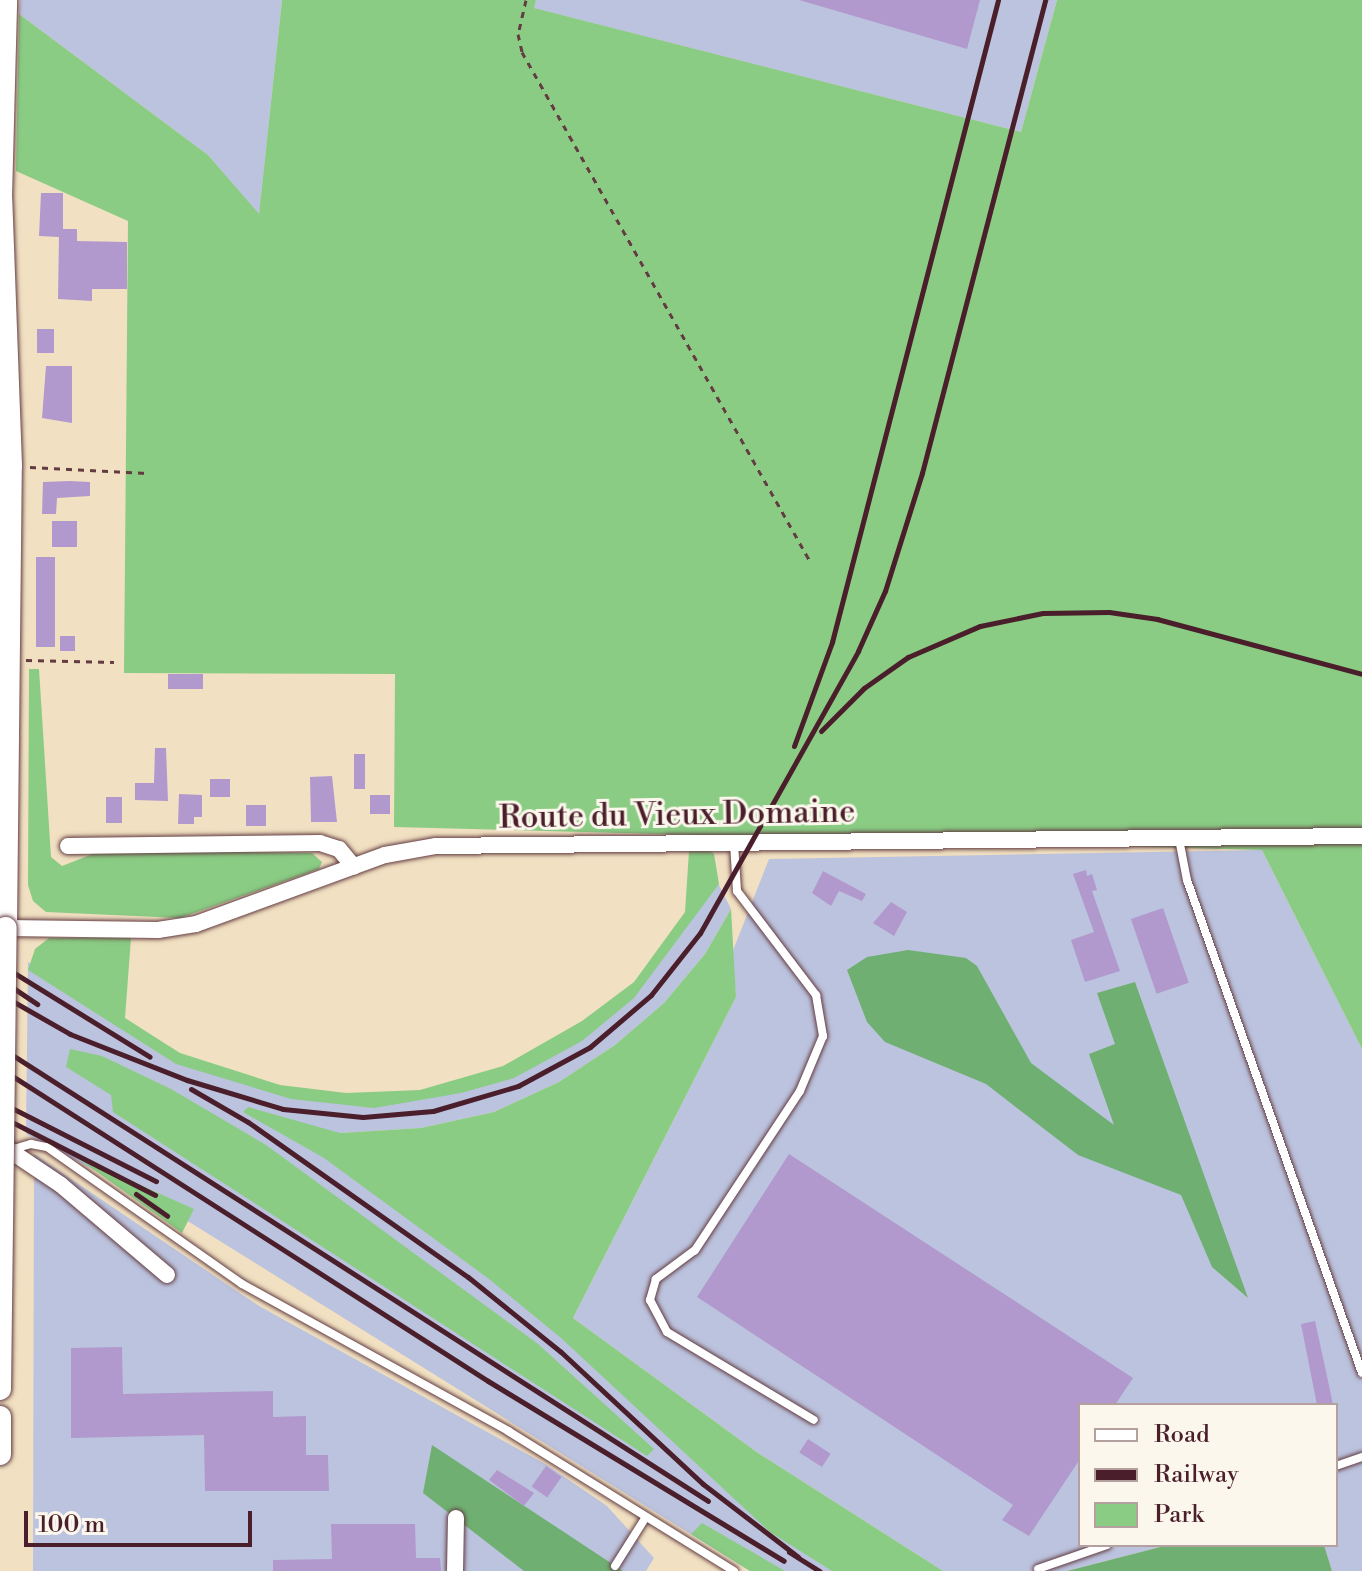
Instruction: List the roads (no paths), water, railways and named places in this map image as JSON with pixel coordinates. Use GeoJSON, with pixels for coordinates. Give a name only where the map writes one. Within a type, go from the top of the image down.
{"type":"FeatureCollection","features":[{"type":"Feature","properties":{"kind":"main road"},"geometry":{"type":"LineString","coordinates":[[0,1389],[11,466],[1,197],[6,0]]}},
{"type":"Feature","properties":{"kind":"main road"},"geometry":{"type":"LineString","coordinates":[[0,1417],[0,1454]]}},
{"type":"Feature","properties":{"kind":"street","name":"Route du Vieux Domaine"},"geometry":{"type":"LineString","coordinates":[[6,928],[158,930],[196,924],[354,867],[436,846],[1362,836]]}},
{"type":"Feature","properties":{"kind":"street"},"geometry":{"type":"LineString","coordinates":[[68,846],[320,843],[339,849],[354,867]]}},
{"type":"Feature","properties":{"kind":"street"},"geometry":{"type":"LineString","coordinates":[[4,1147],[61,1185],[167,1275]]}},
{"type":"Feature","properties":{"kind":"street"},"geometry":{"type":"LineString","coordinates":[[455,1571],[456,1518]]}},
{"type":"Feature","properties":{"kind":"lane"},"geometry":{"type":"LineString","coordinates":[[1179,838],[1187,880],[1362,1373]]}},
{"type":"Feature","properties":{"kind":"lane"},"geometry":{"type":"LineString","coordinates":[[734,842],[737,891],[816,995],[823,1036],[791,1104],[695,1250],[656,1279],[650,1300],[667,1332],[814,1420]]}},
{"type":"Feature","properties":{"kind":"lane"},"geometry":{"type":"LineString","coordinates":[[4,1147],[31,1144],[47,1147],[242,1284],[482,1416],[734,1571]]}},
{"type":"Feature","properties":{"kind":"lane"},"geometry":{"type":"LineString","coordinates":[[1338,1465],[1362,1457]]}},
{"type":"Feature","properties":{"kind":"lane"},"geometry":{"type":"LineString","coordinates":[[615,1566],[646,1517]]}},
{"type":"Feature","properties":{"kind":"lane"},"geometry":{"type":"LineString","coordinates":[[1038,1569],[1101,1547]]}},
{"type":"Feature","properties":{"kind":"railway"},"geometry":{"type":"LineString","coordinates":[[794,746],[832,642],[998,0]]}},
{"type":"Feature","properties":{"kind":"railway"},"geometry":{"type":"LineString","coordinates":[[0,994],[70,1034],[187,1080],[283,1109],[363,1117],[433,1111],[518,1086],[590,1047],[651,995],[700,933],[858,651],[885,591],[922,473],[1045,0]]}},
{"type":"Feature","properties":{"kind":"railway"},"geometry":{"type":"LineString","coordinates":[[821,731],[864,688],[908,657],[980,626],[1043,613],[1109,612],[1157,619],[1362,674]]}},
{"type":"Feature","properties":{"kind":"railway"},"geometry":{"type":"LineString","coordinates":[[0,964],[150,1057]]}},
{"type":"Feature","properties":{"kind":"railway"},"geometry":{"type":"LineString","coordinates":[[0,979],[37,1004]]}},
{"type":"Feature","properties":{"kind":"railway"},"geometry":{"type":"LineString","coordinates":[[0,1047],[708,1501]]}},
{"type":"Feature","properties":{"kind":"railway"},"geometry":{"type":"LineString","coordinates":[[0,1068],[488,1381],[784,1561]]}},
{"type":"Feature","properties":{"kind":"railway"},"geometry":{"type":"LineString","coordinates":[[191,1089],[248,1122],[468,1277],[561,1352],[703,1484],[798,1557]]}},
{"type":"Feature","properties":{"kind":"railway"},"geometry":{"type":"LineString","coordinates":[[0,1102],[156,1181]]}},
{"type":"Feature","properties":{"kind":"railway"},"geometry":{"type":"LineString","coordinates":[[0,1116],[155,1195]]}},
{"type":"Feature","properties":{"kind":"railway"},"geometry":{"type":"LineString","coordinates":[[136,1194],[167,1216]]}},
{"type":"Feature","properties":{"kind":"railway"},"geometry":{"type":"LineString","coordinates":[[789,1552],[820,1571]]}}]}
